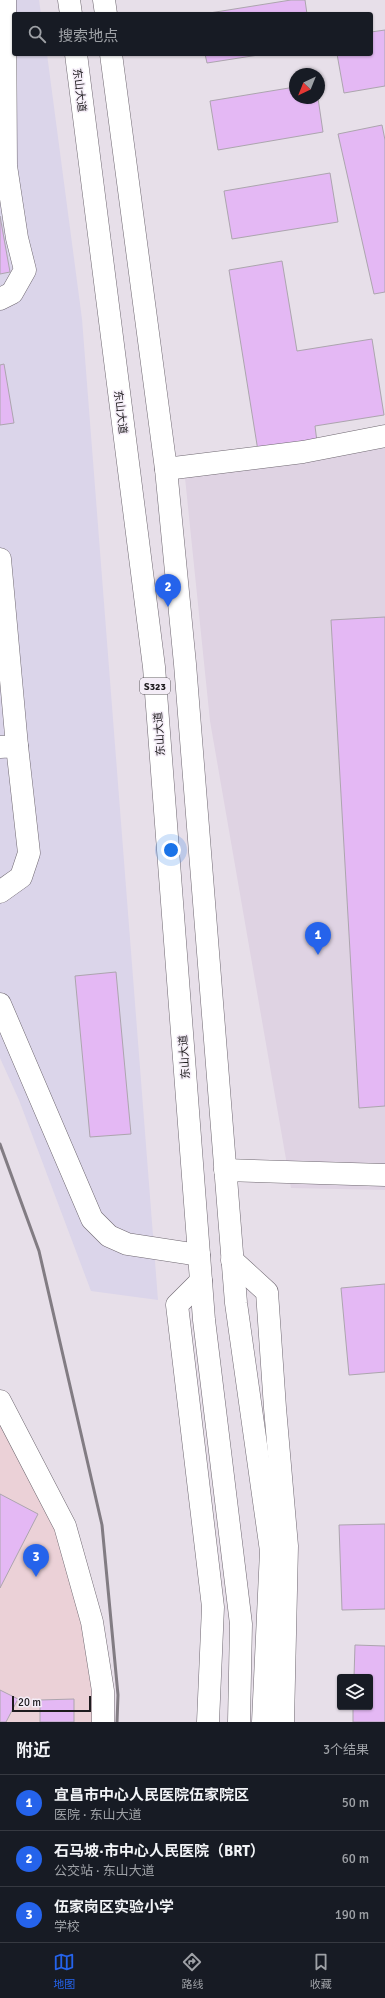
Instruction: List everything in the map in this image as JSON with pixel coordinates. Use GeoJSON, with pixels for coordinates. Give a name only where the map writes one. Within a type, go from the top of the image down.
{"type":"FeatureCollection","features":[{"type":"Feature","properties":{"kind":"main road"},"geometry":{"type":"LineString","coordinates":[[0,299],[12,293],[25,270],[17,238],[6,166],[5,0]]}},
{"type":"Feature","properties":{"kind":"main road"},"geometry":{"type":"LineString","coordinates":[[69,0],[71,12]]}},
{"type":"Feature","properties":{"kind":"main road"},"geometry":{"type":"LineString","coordinates":[[104,0],[106,12]]}},
{"type":"Feature","properties":{"kind":"main road","name":"东山大道"},"geometry":{"type":"LineString","coordinates":[[76,56],[154,667],[204,1320],[241,1624],[239,1722]]}},
{"type":"Feature","properties":{"kind":"main road","name":"S323"},"geometry":{"type":"LineString","coordinates":[[111,56],[166,470],[185,664],[236,1303],[271,1551],[263,1722]]}},
{"type":"Feature","properties":{"kind":"main road"},"geometry":{"type":"LineString","coordinates":[[166,470],[303,452],[385,436]]}},
{"type":"Feature","properties":{"kind":"main road"},"geometry":{"type":"LineString","coordinates":[[0,559],[8,747],[29,853],[21,877],[0,892]]}},
{"type":"Feature","properties":{"kind":"main road"},"geometry":{"type":"LineString","coordinates":[[0,1004],[92,1219],[109,1236],[128,1244],[199,1255]]}},
{"type":"Feature","properties":{"kind":"main road"},"geometry":{"type":"LineString","coordinates":[[225,1170],[385,1174]]}},
{"type":"Feature","properties":{"kind":"main road"},"geometry":{"type":"LineString","coordinates":[[232,1260],[267,1292],[274,1408],[287,1546],[283,1722]]}},
{"type":"Feature","properties":{"kind":"main road"},"geometry":{"type":"LineString","coordinates":[[201,1281],[177,1305],[213,1606],[208,1722]]}},
{"type":"Feature","properties":{"kind":"main road"},"geometry":{"type":"LineString","coordinates":[[0,1401],[65,1526],[92,1622],[103,1691],[104,1722]]}},
{"type":"Feature","properties":{"kind":"shaded area"},"geometry":{"type":"Polygon","coordinates":[[[0,0],[39,0],[41,12],[12,12],[12,56],[47,56],[82,319],[158,1300],[91,1291],[19,1100],[0,1058],[0,0]]]}},
{"type":"Feature","properties":{"kind":"shaded area"},"geometry":{"type":"Polygon","coordinates":[[[385,431],[385,1190],[291,1188],[210,721],[184,468],[385,431]]]}},
{"type":"Feature","properties":{"kind":"shaded area"},"geometry":{"type":"Polygon","coordinates":[[[0,1420],[58,1529],[87,1625],[95,1722],[0,1722],[0,1420]]]}},
{"type":"Feature","properties":{"kind":"building"},"geometry":{"type":"Polygon","coordinates":[[[291,0],[305,0],[307,12],[216,12],[291,0]]]}},
{"type":"Feature","properties":{"kind":"building"},"geometry":{"type":"Polygon","coordinates":[[[385,30],[385,86],[344,93],[337,56],[373,56],[373,32],[385,30]]]}},
{"type":"Feature","properties":{"kind":"building"},"geometry":{"type":"Polygon","coordinates":[[[205,56],[252,56],[207,63],[205,56]]]}},
{"type":"Feature","properties":{"kind":"building"},"geometry":{"type":"Polygon","coordinates":[[[289,88],[289,104],[319,104],[323,132],[218,150],[210,101],[289,88]]]}},
{"type":"Feature","properties":{"kind":"building"},"geometry":{"type":"Polygon","coordinates":[[[382,125],[385,140],[385,292],[374,294],[338,134],[382,125]]]}},
{"type":"Feature","properties":{"kind":"building"},"geometry":{"type":"Polygon","coordinates":[[[330,173],[338,222],[232,239],[224,191],[330,173]]]}},
{"type":"Feature","properties":{"kind":"building"},"geometry":{"type":"Polygon","coordinates":[[[0,216],[10,272],[0,274],[0,216]]]}},
{"type":"Feature","properties":{"kind":"building"},"geometry":{"type":"Polygon","coordinates":[[[282,261],[297,351],[372,339],[384,415],[315,426],[317,442],[258,451],[229,270],[282,261]]]}},
{"type":"Feature","properties":{"kind":"building"},"geometry":{"type":"Polygon","coordinates":[[[4,364],[14,423],[0,425],[0,365],[4,364]]]}},
{"type":"Feature","properties":{"kind":"building"},"geometry":{"type":"Polygon","coordinates":[[[385,617],[385,1106],[359,1108],[331,620],[385,617]]]}},
{"type":"Feature","properties":{"kind":"building"},"geometry":{"type":"Polygon","coordinates":[[[116,972],[131,1134],[90,1137],[75,976],[116,972]]]}},
{"type":"Feature","properties":{"kind":"building"},"geometry":{"type":"Polygon","coordinates":[[[385,1284],[385,1372],[349,1375],[341,1288],[385,1284]]]}},
{"type":"Feature","properties":{"kind":"building"},"geometry":{"type":"Polygon","coordinates":[[[0,1494],[38,1514],[0,1588],[0,1494]]]}},
{"type":"Feature","properties":{"kind":"building"},"geometry":{"type":"Polygon","coordinates":[[[385,1524],[385,1609],[342,1610],[339,1525],[385,1524]]]}},
{"type":"Feature","properties":{"kind":"building"},"geometry":{"type":"Polygon","coordinates":[[[355,1645],[385,1646],[385,1722],[353,1722],[353,1710],[373,1710],[373,1674],[354,1674],[355,1645]]]}},
{"type":"Feature","properties":{"kind":"building"},"geometry":{"type":"Polygon","coordinates":[[[0,1690],[18,1699],[6,1722],[0,1722],[0,1690]]]}},
{"type":"Feature","properties":{"kind":"building"},"geometry":{"type":"Polygon","coordinates":[[[74,1699],[74,1722],[40,1722],[40,1700],[74,1699]]]}},
{"type":"Feature","properties":{"kind":"railway"},"geometry":{"type":"LineString","coordinates":[[0,1144],[39,1251],[102,1525],[118,1695],[117,1722]]}},
{"type":"Feature","properties":{"kind":"place","name":"石马坡·市中心人民医院（BRT）"},"geometry":{"type":"Point","coordinates":[168,607]}},
{"type":"Feature","properties":{"kind":"place","name":"宜昌市中心人民医院伍家院区"},"geometry":{"type":"Point","coordinates":[318,955]}},
{"type":"Feature","properties":{"kind":"place","name":"伍家岗区实验小学"},"geometry":{"type":"Point","coordinates":[36,1577]}}]}
